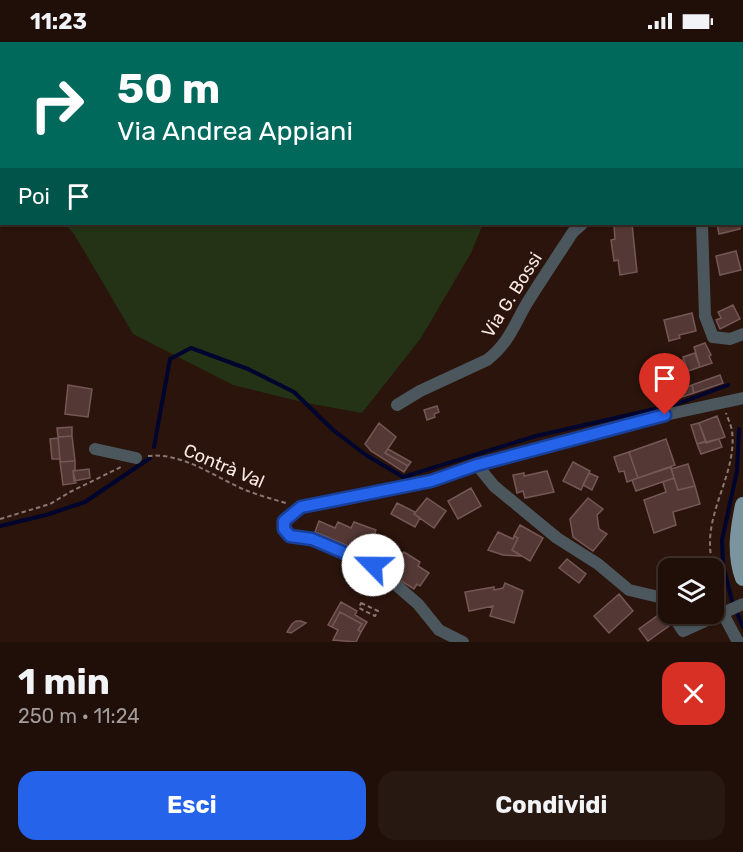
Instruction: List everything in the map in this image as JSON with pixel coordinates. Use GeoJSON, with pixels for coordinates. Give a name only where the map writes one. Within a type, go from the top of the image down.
{"type":"FeatureCollection","features":[{"type":"Feature","properties":{"kind":"main road"},"geometry":{"type":"LineString","coordinates":[[743,506],[737,542],[738,560],[743,578]]}},
{"type":"Feature","properties":{"kind":"street","name":"Via G. Bossi"},"geometry":{"type":"LineString","coordinates":[[397,405],[420,391],[487,360],[496,353],[517,325],[526,305],[573,232],[581,225]]}},
{"type":"Feature","properties":{"kind":"street"},"geometry":{"type":"LineString","coordinates":[[702,225],[705,316],[713,337],[730,339],[743,334]]}},
{"type":"Feature","properties":{"kind":"street"},"geometry":{"type":"LineString","coordinates":[[463,642],[439,630],[418,604],[373,565],[312,539],[290,536],[284,529],[284,521],[301,507],[431,481],[477,465],[665,415],[743,398]]}},
{"type":"Feature","properties":{"kind":"street"},"geometry":{"type":"LineString","coordinates":[[95,449],[136,458]]}},
{"type":"Feature","properties":{"kind":"street"},"geometry":{"type":"LineString","coordinates":[[477,465],[501,493],[557,538],[598,564],[629,590],[658,597]]}},
{"type":"Feature","properties":{"kind":"street"},"geometry":{"type":"LineString","coordinates":[[738,642],[724,612],[741,605]]}},
{"type":"Feature","properties":{"kind":"street"},"geometry":{"type":"LineString","coordinates":[[679,624],[683,630],[697,624]]}},
{"type":"Feature","properties":{"kind":"path"},"geometry":{"type":"LineString","coordinates":[[712,558],[710,537],[729,464],[732,431],[725,408]]}},
{"type":"Feature","properties":{"kind":"path","name":"Contrà Val"},"geometry":{"type":"LineString","coordinates":[[136,458],[156,455],[175,459],[207,471],[244,490],[301,507]]}},
{"type":"Feature","properties":{"kind":"path"},"geometry":{"type":"LineString","coordinates":[[0,519],[50,504],[136,458]]}},
{"type":"Feature","properties":{"kind":"path"},"geometry":{"type":"LineString","coordinates":[[361,603],[378,611],[375,616],[359,608],[361,603]]}},
{"type":"Feature","properties":{"kind":"green space"},"geometry":{"type":"Polygon","coordinates":[[[66,225],[483,225],[471,253],[421,338],[362,413],[306,403],[233,385],[133,334],[74,234],[66,225]]]}},
{"type":"Feature","properties":{"kind":"building"},"geometry":{"type":"Polygon","coordinates":[[[632,225],[637,272],[620,275],[618,260],[614,261],[611,240],[615,239],[614,226],[632,225]]]}},
{"type":"Feature","properties":{"kind":"building"},"geometry":{"type":"Polygon","coordinates":[[[717,225],[739,225],[740,229],[719,234],[717,225]]]}},
{"type":"Feature","properties":{"kind":"building"},"geometry":{"type":"Polygon","coordinates":[[[736,251],[741,270],[720,275],[716,256],[736,251]]]}},
{"type":"Feature","properties":{"kind":"building"},"geometry":{"type":"Polygon","coordinates":[[[733,305],[740,319],[720,329],[716,320],[721,318],[718,312],[733,305]]]}},
{"type":"Feature","properties":{"kind":"building"},"geometry":{"type":"Polygon","coordinates":[[[692,313],[696,331],[679,335],[680,338],[669,341],[664,320],[692,313]]]}},
{"type":"Feature","properties":{"kind":"building"},"geometry":{"type":"Polygon","coordinates":[[[705,343],[712,363],[700,367],[694,347],[705,343]]]}},
{"type":"Feature","properties":{"kind":"building"},"geometry":{"type":"Polygon","coordinates":[[[695,353],[700,367],[688,371],[683,357],[695,353]]]}},
{"type":"Feature","properties":{"kind":"building"},"geometry":{"type":"Polygon","coordinates":[[[682,360],[686,370],[676,373],[673,366],[668,366],[682,360]]]}},
{"type":"Feature","properties":{"kind":"building"},"geometry":{"type":"Polygon","coordinates":[[[720,375],[723,383],[694,393],[692,385],[720,375]]]}},
{"type":"Feature","properties":{"kind":"building"},"geometry":{"type":"Polygon","coordinates":[[[683,379],[686,387],[692,385],[694,393],[673,400],[672,396],[669,397],[667,393],[670,392],[667,383],[683,379]]]}},
{"type":"Feature","properties":{"kind":"building"},"geometry":{"type":"Polygon","coordinates":[[[68,385],[92,389],[88,417],[65,414],[68,385]]]}},
{"type":"Feature","properties":{"kind":"building"},"geometry":{"type":"Polygon","coordinates":[[[437,406],[439,412],[434,414],[435,417],[427,420],[424,410],[437,406]]]}},
{"type":"Feature","properties":{"kind":"building"},"geometry":{"type":"Polygon","coordinates":[[[717,416],[725,437],[706,443],[699,423],[717,416]]]}},
{"type":"Feature","properties":{"kind":"building"},"geometry":{"type":"Polygon","coordinates":[[[379,423],[396,437],[385,453],[408,466],[404,472],[371,451],[365,444],[379,423]]]}},
{"type":"Feature","properties":{"kind":"building"},"geometry":{"type":"Polygon","coordinates":[[[699,423],[706,441],[697,444],[691,425],[699,423]]]}},
{"type":"Feature","properties":{"kind":"building"},"geometry":{"type":"Polygon","coordinates":[[[72,427],[72,436],[58,437],[57,428],[72,427]]]}},
{"type":"Feature","properties":{"kind":"building"},"geometry":{"type":"Polygon","coordinates":[[[72,436],[75,461],[60,462],[58,437],[72,436]]]}},
{"type":"Feature","properties":{"kind":"building"},"geometry":{"type":"Polygon","coordinates":[[[58,438],[60,459],[52,459],[50,439],[58,438]]]}},
{"type":"Feature","properties":{"kind":"building"},"geometry":{"type":"Polygon","coordinates":[[[666,439],[675,465],[638,478],[629,452],[666,439]]]}},
{"type":"Feature","properties":{"kind":"building"},"geometry":{"type":"Polygon","coordinates":[[[719,439],[722,447],[701,454],[697,444],[719,439]]]}},
{"type":"Feature","properties":{"kind":"building"},"geometry":{"type":"Polygon","coordinates":[[[388,449],[411,462],[408,466],[385,453],[388,449]]]}},
{"type":"Feature","properties":{"kind":"building"},"geometry":{"type":"Polygon","coordinates":[[[629,452],[638,478],[627,482],[624,471],[619,472],[614,457],[629,452]]]}},
{"type":"Feature","properties":{"kind":"building"},"geometry":{"type":"Polygon","coordinates":[[[75,461],[73,471],[76,483],[63,485],[60,462],[75,461]]]}},
{"type":"Feature","properties":{"kind":"building"},"geometry":{"type":"Polygon","coordinates":[[[573,462],[590,471],[581,490],[563,481],[573,462]]]}},
{"type":"Feature","properties":{"kind":"building"},"geometry":{"type":"Polygon","coordinates":[[[688,464],[695,486],[678,490],[671,469],[688,464]]]}},
{"type":"Feature","properties":{"kind":"building"},"geometry":{"type":"Polygon","coordinates":[[[671,467],[674,478],[636,491],[632,480],[671,467]]]}},
{"type":"Feature","properties":{"kind":"building"},"geometry":{"type":"Polygon","coordinates":[[[89,469],[90,478],[74,481],[73,471],[89,469]]]}},
{"type":"Feature","properties":{"kind":"building"},"geometry":{"type":"Polygon","coordinates":[[[547,471],[554,492],[525,498],[523,491],[517,493],[513,475],[524,473],[524,476],[547,471]]]}},
{"type":"Feature","properties":{"kind":"building"},"geometry":{"type":"Polygon","coordinates":[[[589,473],[598,477],[592,490],[583,485],[589,473]]]}},
{"type":"Feature","properties":{"kind":"building"},"geometry":{"type":"Polygon","coordinates":[[[674,478],[678,490],[695,486],[700,504],[673,512],[676,525],[654,533],[644,500],[666,492],[663,482],[674,478]]]}},
{"type":"Feature","properties":{"kind":"building"},"geometry":{"type":"Polygon","coordinates":[[[471,488],[481,506],[458,519],[448,501],[471,488]]]}},
{"type":"Feature","properties":{"kind":"building"},"geometry":{"type":"Polygon","coordinates":[[[427,498],[446,511],[434,528],[414,514],[427,498]]]}},
{"type":"Feature","properties":{"kind":"building"},"geometry":{"type":"Polygon","coordinates":[[[588,498],[603,509],[597,515],[599,529],[607,534],[593,551],[573,537],[570,519],[588,498]]]}},
{"type":"Feature","properties":{"kind":"building"},"geometry":{"type":"Polygon","coordinates":[[[397,503],[415,512],[414,514],[420,518],[415,527],[391,514],[397,503]]]}},
{"type":"Feature","properties":{"kind":"building"},"geometry":{"type":"Polygon","coordinates":[[[319,521],[335,528],[338,522],[351,528],[354,522],[376,530],[367,554],[315,532],[319,521]]]}},
{"type":"Feature","properties":{"kind":"building"},"geometry":{"type":"Polygon","coordinates":[[[520,525],[543,538],[530,561],[512,550],[518,538],[514,536],[520,525]]]}},
{"type":"Feature","properties":{"kind":"building"},"geometry":{"type":"Polygon","coordinates":[[[498,532],[513,539],[514,536],[518,538],[512,550],[521,556],[503,555],[488,550],[498,532]]]}},
{"type":"Feature","properties":{"kind":"building"},"geometry":{"type":"Polygon","coordinates":[[[404,552],[420,562],[418,566],[429,573],[420,586],[417,584],[414,589],[398,579],[401,574],[391,568],[404,552]]]}},
{"type":"Feature","properties":{"kind":"building"},"geometry":{"type":"Polygon","coordinates":[[[567,559],[586,574],[579,583],[559,568],[567,559]]]}},
{"type":"Feature","properties":{"kind":"building"},"geometry":{"type":"Polygon","coordinates":[[[505,583],[523,591],[514,623],[490,616],[493,606],[469,611],[465,592],[494,587],[494,590],[503,588],[505,583]]]}},
{"type":"Feature","properties":{"kind":"building"},"geometry":{"type":"Polygon","coordinates":[[[619,594],[633,611],[609,633],[594,616],[619,594]]]}},
{"type":"Feature","properties":{"kind":"building"},"geometry":{"type":"Polygon","coordinates":[[[341,602],[357,611],[355,615],[367,622],[361,632],[358,630],[362,624],[340,612],[332,627],[328,625],[341,602]]]}},
{"type":"Feature","properties":{"kind":"building"},"geometry":{"type":"Polygon","coordinates":[[[340,612],[362,624],[358,630],[361,632],[356,642],[333,640],[338,630],[332,627],[340,612]]]}},
{"type":"Feature","properties":{"kind":"building"},"geometry":{"type":"Polygon","coordinates":[[[658,615],[658,624],[669,626],[648,641],[639,629],[658,615]]]}},
{"type":"Feature","properties":{"kind":"building"},"geometry":{"type":"Polygon","coordinates":[[[296,621],[306,623],[291,633],[287,632],[292,624],[296,621]]]}},
{"type":"Feature","properties":{"kind":"waterway"},"geometry":{"type":"LineString","coordinates":[[154,447],[170,359],[191,348],[248,369],[294,392],[333,430],[366,455],[403,477],[536,436],[677,404],[728,385]]}},
{"type":"Feature","properties":{"kind":"waterway"},"geometry":{"type":"LineString","coordinates":[[739,429],[737,471],[722,540],[723,565],[732,601],[743,627]]}},
{"type":"Feature","properties":{"kind":"waterway"},"geometry":{"type":"LineString","coordinates":[[0,526],[46,515],[85,502],[150,458]]}},
{"type":"Feature","properties":{"kind":"route"},"geometry":{"type":"LineString","coordinates":[[373,565],[312,539],[290,536],[284,529],[284,521],[301,507],[431,481],[477,465],[665,415]]}}]}
